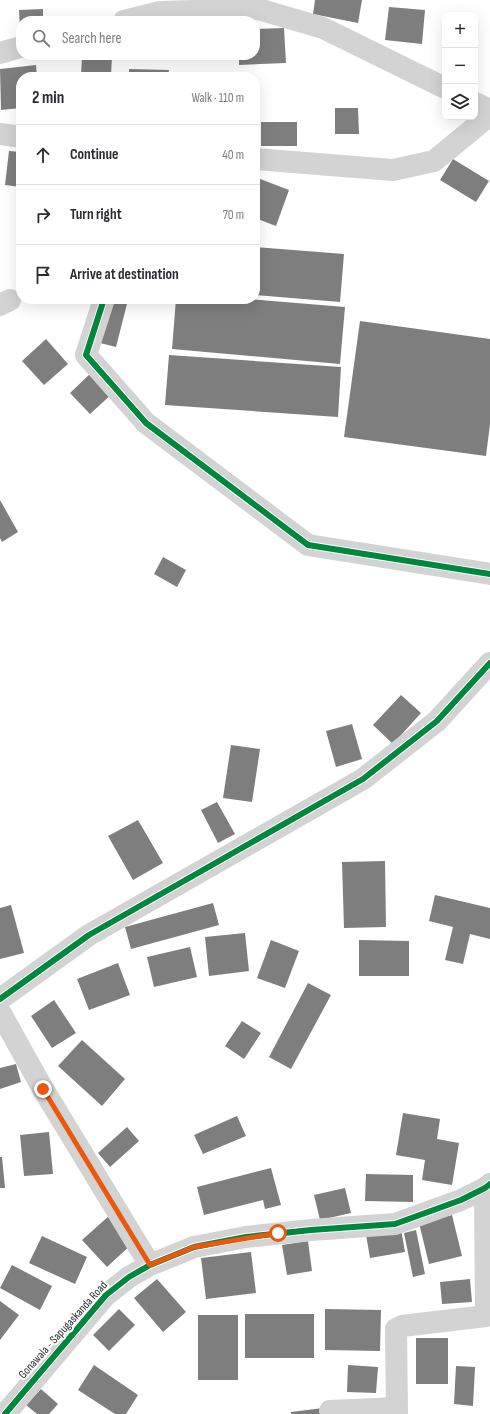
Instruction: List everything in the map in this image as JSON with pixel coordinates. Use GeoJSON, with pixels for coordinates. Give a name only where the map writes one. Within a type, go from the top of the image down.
{"type":"FeatureCollection","features":[{"type":"Feature","properties":{"kind":"street"},"geometry":{"type":"LineString","coordinates":[[144,16],[160,12],[258,9],[323,28],[442,87]]}},
{"type":"Feature","properties":{"kind":"street"},"geometry":{"type":"LineString","coordinates":[[0,52],[16,48]]}},
{"type":"Feature","properties":{"kind":"street"},"geometry":{"type":"LineString","coordinates":[[478,104],[490,110]]}},
{"type":"Feature","properties":{"kind":"street"},"geometry":{"type":"LineString","coordinates":[[260,159],[393,170],[434,161],[490,115]]}},
{"type":"Feature","properties":{"kind":"street"},"geometry":{"type":"LineString","coordinates":[[0,134],[16,136]]}},
{"type":"Feature","properties":{"kind":"street"},"geometry":{"type":"LineString","coordinates":[[102,304],[86,355],[146,423],[308,545],[490,574]]}},
{"type":"Feature","properties":{"kind":"street"},"geometry":{"type":"LineString","coordinates":[[0,998],[89,935],[363,779],[437,721],[490,663]]}},
{"type":"Feature","properties":{"kind":"street"},"geometry":{"type":"LineString","coordinates":[[0,1012],[43,1089],[150,1265]]}},
{"type":"Feature","properties":{"kind":"street"},"geometry":{"type":"LineString","coordinates":[[330,1411],[397,1411],[396,1329],[402,1326],[488,1316],[488,1186]]}},
{"type":"Feature","properties":{"kind":"street","name":"Gonawala - Sapugaskanda Road"},"geometry":{"type":"LineString","coordinates":[[4,1414],[106,1296],[129,1276],[150,1265],[194,1247],[246,1237],[311,1230],[395,1224],[442,1208],[488,1186]]}},
{"type":"Feature","properties":{"kind":"building"},"geometry":{"type":"Polygon","coordinates":[[[315,0],[362,0],[358,23],[313,14],[315,0]]]}},
{"type":"Feature","properties":{"kind":"building"},"geometry":{"type":"Polygon","coordinates":[[[389,7],[425,10],[422,44],[385,40],[389,7]]]}},
{"type":"Feature","properties":{"kind":"building"},"geometry":{"type":"Polygon","coordinates":[[[43,9],[43,16],[19,16],[19,10],[43,9]]]}},
{"type":"Feature","properties":{"kind":"building"},"geometry":{"type":"Polygon","coordinates":[[[284,28],[286,63],[239,65],[239,60],[260,60],[260,29],[284,28]]]}},
{"type":"Feature","properties":{"kind":"building"},"geometry":{"type":"Polygon","coordinates":[[[82,60],[112,60],[111,72],[81,72],[82,60]]]}},
{"type":"Feature","properties":{"kind":"building"},"geometry":{"type":"Polygon","coordinates":[[[36,65],[37,72],[16,72],[16,108],[1,110],[0,69],[36,65]]]}},
{"type":"Feature","properties":{"kind":"building"},"geometry":{"type":"Polygon","coordinates":[[[129,69],[169,70],[169,72],[129,72],[129,69]]]}},
{"type":"Feature","properties":{"kind":"building"},"geometry":{"type":"Polygon","coordinates":[[[335,108],[358,108],[359,134],[335,134],[335,108]]]}},
{"type":"Feature","properties":{"kind":"building"},"geometry":{"type":"Polygon","coordinates":[[[261,122],[297,122],[297,146],[261,146],[261,122]]]}},
{"type":"Feature","properties":{"kind":"building"},"geometry":{"type":"Polygon","coordinates":[[[9,151],[16,152],[16,186],[5,185],[9,151]]]}},
{"type":"Feature","properties":{"kind":"building"},"geometry":{"type":"Polygon","coordinates":[[[453,159],[489,181],[476,202],[440,180],[453,159]]]}},
{"type":"Feature","properties":{"kind":"building"},"geometry":{"type":"Polygon","coordinates":[[[260,179],[289,190],[276,226],[260,220],[260,179]]]}},
{"type":"Feature","properties":{"kind":"building"},"geometry":{"type":"Polygon","coordinates":[[[260,247],[344,254],[340,302],[260,295],[260,247]]]}},
{"type":"Feature","properties":{"kind":"building"},"geometry":{"type":"Polygon","coordinates":[[[260,300],[345,307],[340,364],[172,349],[176,304],[260,304],[260,300]]]}},
{"type":"Feature","properties":{"kind":"building"},"geometry":{"type":"Polygon","coordinates":[[[106,304],[127,304],[116,347],[96,342],[106,304]]]}},
{"type":"Feature","properties":{"kind":"building"},"geometry":{"type":"Polygon","coordinates":[[[360,321],[490,339],[490,424],[486,456],[344,437],[360,321]]]}},
{"type":"Feature","properties":{"kind":"building"},"geometry":{"type":"Polygon","coordinates":[[[46,339],[68,364],[44,385],[22,361],[46,339]]]}},
{"type":"Feature","properties":{"kind":"building"},"geometry":{"type":"Polygon","coordinates":[[[169,355],[341,367],[338,417],[165,405],[169,355]]]}},
{"type":"Feature","properties":{"kind":"building"},"geometry":{"type":"Polygon","coordinates":[[[93,371],[114,392],[90,414],[70,393],[93,371]]]}},
{"type":"Feature","properties":{"kind":"building"},"geometry":{"type":"Polygon","coordinates":[[[0,500],[18,532],[2,542],[0,538],[0,500]]]}},
{"type":"Feature","properties":{"kind":"building"},"geometry":{"type":"Polygon","coordinates":[[[163,557],[186,570],[177,587],[154,574],[163,557]]]}},
{"type":"Feature","properties":{"kind":"building"},"geometry":{"type":"Polygon","coordinates":[[[401,695],[421,713],[393,744],[373,725],[401,695]]]}},
{"type":"Feature","properties":{"kind":"building"},"geometry":{"type":"Polygon","coordinates":[[[352,724],[362,759],[336,767],[326,731],[352,724]]]}},
{"type":"Feature","properties":{"kind":"building"},"geometry":{"type":"Polygon","coordinates":[[[231,745],[260,749],[252,802],[223,798],[231,745]]]}},
{"type":"Feature","properties":{"kind":"building"},"geometry":{"type":"Polygon","coordinates":[[[217,802],[235,834],[218,843],[201,810],[217,802]]]}},
{"type":"Feature","properties":{"kind":"building"},"geometry":{"type":"Polygon","coordinates":[[[138,820],[163,863],[133,880],[108,836],[138,820]]]}},
{"type":"Feature","properties":{"kind":"building"},"geometry":{"type":"Polygon","coordinates":[[[385,861],[386,927],[344,928],[342,862],[385,861]]]}},
{"type":"Feature","properties":{"kind":"building"},"geometry":{"type":"Polygon","coordinates":[[[435,895],[490,908],[490,939],[470,934],[463,964],[445,960],[453,927],[429,921],[435,895]]]}},
{"type":"Feature","properties":{"kind":"building"},"geometry":{"type":"Polygon","coordinates":[[[213,903],[219,925],[131,949],[125,927],[213,903]]]}},
{"type":"Feature","properties":{"kind":"building"},"geometry":{"type":"Polygon","coordinates":[[[11,905],[24,953],[0,959],[0,908],[11,905]]]}},
{"type":"Feature","properties":{"kind":"building"},"geometry":{"type":"Polygon","coordinates":[[[245,933],[249,971],[209,976],[205,937],[245,933]]]}},
{"type":"Feature","properties":{"kind":"building"},"geometry":{"type":"Polygon","coordinates":[[[271,940],[299,951],[285,988],[257,978],[271,940]]]}},
{"type":"Feature","properties":{"kind":"building"},"geometry":{"type":"Polygon","coordinates":[[[359,940],[409,941],[409,976],[359,976],[359,940]]]}},
{"type":"Feature","properties":{"kind":"building"},"geometry":{"type":"Polygon","coordinates":[[[190,947],[197,977],[154,987],[147,957],[190,947]]]}},
{"type":"Feature","properties":{"kind":"building"},"geometry":{"type":"Polygon","coordinates":[[[118,963],[130,995],[89,1010],[77,979],[118,963]]]}},
{"type":"Feature","properties":{"kind":"building"},"geometry":{"type":"Polygon","coordinates":[[[308,983],[331,995],[291,1069],[269,1057],[308,983]]]}},
{"type":"Feature","properties":{"kind":"building"},"geometry":{"type":"Polygon","coordinates":[[[54,1000],[76,1033],[52,1048],[31,1016],[54,1000]]]}},
{"type":"Feature","properties":{"kind":"building"},"geometry":{"type":"Polygon","coordinates":[[[242,1021],[261,1033],[244,1059],[225,1046],[242,1021]]]}},
{"type":"Feature","properties":{"kind":"building"},"geometry":{"type":"Polygon","coordinates":[[[82,1040],[125,1079],[102,1106],[58,1066],[82,1040]]]}},
{"type":"Feature","properties":{"kind":"building"},"geometry":{"type":"Polygon","coordinates":[[[16,1064],[21,1082],[0,1089],[0,1068],[16,1064]]]}},
{"type":"Feature","properties":{"kind":"building"},"geometry":{"type":"Polygon","coordinates":[[[403,1113],[440,1119],[437,1139],[459,1143],[452,1185],[422,1180],[425,1160],[396,1155],[403,1113]]]}},
{"type":"Feature","properties":{"kind":"building"},"geometry":{"type":"Polygon","coordinates":[[[237,1116],[246,1136],[203,1154],[194,1135],[237,1116]]]}},
{"type":"Feature","properties":{"kind":"building"},"geometry":{"type":"Polygon","coordinates":[[[127,1127],[139,1141],[110,1167],[98,1153],[127,1127]]]}},
{"type":"Feature","properties":{"kind":"building"},"geometry":{"type":"Polygon","coordinates":[[[49,1132],[53,1174],[24,1176],[20,1135],[49,1132]]]}},
{"type":"Feature","properties":{"kind":"building"},"geometry":{"type":"Polygon","coordinates":[[[0,1157],[2,1157],[5,1188],[0,1188],[0,1157]]]}},
{"type":"Feature","properties":{"kind":"building"},"geometry":{"type":"Polygon","coordinates":[[[271,1168],[281,1205],[265,1209],[263,1200],[204,1215],[197,1187],[271,1168]]]}},
{"type":"Feature","properties":{"kind":"building"},"geometry":{"type":"Polygon","coordinates":[[[366,1174],[413,1175],[413,1202],[365,1201],[366,1174]]]}},
{"type":"Feature","properties":{"kind":"building"},"geometry":{"type":"Polygon","coordinates":[[[345,1188],[351,1213],[320,1220],[314,1195],[345,1188]]]}},
{"type":"Feature","properties":{"kind":"building"},"geometry":{"type":"Polygon","coordinates":[[[110,1215],[135,1241],[107,1267],[82,1240],[110,1215]]]}},
{"type":"Feature","properties":{"kind":"building"},"geometry":{"type":"Polygon","coordinates":[[[452,1215],[462,1256],[429,1264],[419,1223],[452,1215]]]}},
{"type":"Feature","properties":{"kind":"building"},"geometry":{"type":"Polygon","coordinates":[[[401,1229],[405,1252],[370,1258],[366,1235],[401,1229]]]}},
{"type":"Feature","properties":{"kind":"building"},"geometry":{"type":"Polygon","coordinates":[[[416,1230],[425,1274],[413,1277],[404,1233],[416,1230]]]}},
{"type":"Feature","properties":{"kind":"building"},"geometry":{"type":"Polygon","coordinates":[[[42,1236],[87,1257],[75,1284],[29,1263],[42,1236]]]}},
{"type":"Feature","properties":{"kind":"building"},"geometry":{"type":"Polygon","coordinates":[[[308,1241],[312,1271],[287,1275],[282,1245],[308,1241]]]}},
{"type":"Feature","properties":{"kind":"building"},"geometry":{"type":"Polygon","coordinates":[[[251,1252],[256,1293],[206,1299],[201,1258],[251,1252]]]}},
{"type":"Feature","properties":{"kind":"building"},"geometry":{"type":"Polygon","coordinates":[[[12,1265],[52,1286],[40,1310],[0,1288],[12,1265]]]}},
{"type":"Feature","properties":{"kind":"building"},"geometry":{"type":"Polygon","coordinates":[[[157,1279],[186,1312],[163,1332],[134,1298],[157,1279]]]}},
{"type":"Feature","properties":{"kind":"building"},"geometry":{"type":"Polygon","coordinates":[[[470,1279],[472,1302],[442,1304],[440,1282],[470,1279]]]}},
{"type":"Feature","properties":{"kind":"building"},"geometry":{"type":"Polygon","coordinates":[[[0,1301],[19,1315],[0,1340],[0,1301]]]}},
{"type":"Feature","properties":{"kind":"building"},"geometry":{"type":"Polygon","coordinates":[[[119,1309],[135,1325],[109,1351],[93,1335],[119,1309]]]}},
{"type":"Feature","properties":{"kind":"building"},"geometry":{"type":"Polygon","coordinates":[[[325,1309],[381,1310],[380,1351],[325,1350],[325,1309]]]}},
{"type":"Feature","properties":{"kind":"building"},"geometry":{"type":"Polygon","coordinates":[[[245,1314],[314,1314],[314,1358],[245,1358],[245,1314]]]}},
{"type":"Feature","properties":{"kind":"building"},"geometry":{"type":"Polygon","coordinates":[[[198,1315],[238,1315],[238,1380],[198,1380],[198,1315]]]}},
{"type":"Feature","properties":{"kind":"building"},"geometry":{"type":"Polygon","coordinates":[[[416,1338],[448,1338],[448,1384],[416,1384],[416,1338]]]}},
{"type":"Feature","properties":{"kind":"building"},"geometry":{"type":"Polygon","coordinates":[[[94,1365],[138,1395],[126,1414],[115,1414],[78,1390],[94,1365]]]}},
{"type":"Feature","properties":{"kind":"building"},"geometry":{"type":"Polygon","coordinates":[[[348,1365],[378,1367],[376,1393],[347,1392],[348,1365]]]}},
{"type":"Feature","properties":{"kind":"building"},"geometry":{"type":"Polygon","coordinates":[[[456,1366],[475,1367],[473,1406],[454,1404],[456,1366]]]}},
{"type":"Feature","properties":{"kind":"building"},"geometry":{"type":"Polygon","coordinates":[[[41,1389],[58,1404],[49,1414],[37,1414],[26,1405],[41,1389]]]}},
{"type":"Feature","properties":{"kind":"building"},"geometry":{"type":"Polygon","coordinates":[[[323,1408],[324,1414],[291,1414],[291,1412],[323,1408]]]}},
{"type":"Feature","properties":{"kind":"cycle path"},"geometry":{"type":"LineString","coordinates":[[102,304],[86,355],[146,423],[308,545],[490,574]]}},
{"type":"Feature","properties":{"kind":"cycle path"},"geometry":{"type":"LineString","coordinates":[[0,999],[89,935],[363,779],[437,721],[490,663]]}},
{"type":"Feature","properties":{"kind":"cycle path"},"geometry":{"type":"LineString","coordinates":[[5,1414],[106,1295],[129,1277],[150,1265],[194,1247],[246,1237],[311,1230],[395,1224],[461,1200],[490,1184]]}},
{"type":"Feature","properties":{"kind":"route"},"geometry":{"type":"LineString","coordinates":[[43,1089],[150,1265],[194,1247],[246,1237],[278,1233]]}}]}
